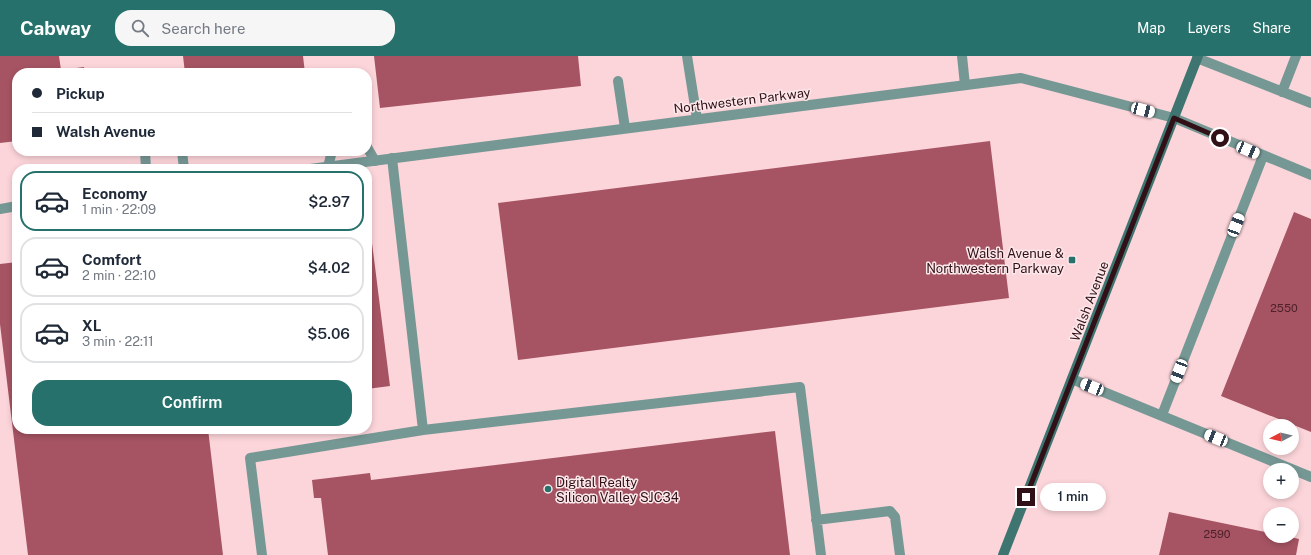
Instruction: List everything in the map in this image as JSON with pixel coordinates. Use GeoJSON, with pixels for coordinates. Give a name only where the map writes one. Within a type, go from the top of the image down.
{"type":"FeatureCollection","features":[{"type":"Feature","properties":{"kind":"main road","name":"Walsh Avenue"},"geometry":{"type":"LineString","coordinates":[[1003,555],[1198,57]]}},
{"type":"Feature","properties":{"kind":"street"},"geometry":{"type":"LineString","coordinates":[[687,56],[697,119]]}},
{"type":"Feature","properties":{"kind":"street"},"geometry":{"type":"LineString","coordinates":[[962,56],[965,85]]}},
{"type":"Feature","properties":{"kind":"street"},"geometry":{"type":"LineString","coordinates":[[1282,92],[1296,56]]}},
{"type":"Feature","properties":{"kind":"street"},"geometry":{"type":"LineString","coordinates":[[1198,57],[1311,103]]}},
{"type":"Feature","properties":{"kind":"street","name":"Northwestern Parkway"},"geometry":{"type":"LineString","coordinates":[[352,164],[1021,78],[1174,118],[1262,156],[1311,175]]}},
{"type":"Feature","properties":{"kind":"street"},"geometry":{"type":"LineString","coordinates":[[618,81],[625,128]]}},
{"type":"Feature","properties":{"kind":"street"},"geometry":{"type":"LineString","coordinates":[[372,155],[375,161]]}},
{"type":"Feature","properties":{"kind":"street"},"geometry":{"type":"LineString","coordinates":[[1162,415],[1262,156]]}},
{"type":"Feature","properties":{"kind":"street"},"geometry":{"type":"LineString","coordinates":[[392,158],[423,430]]}},
{"type":"Feature","properties":{"kind":"street"},"geometry":{"type":"LineString","coordinates":[[0,209],[12,207]]}},
{"type":"Feature","properties":{"kind":"street"},"geometry":{"type":"LineString","coordinates":[[1072,379],[1311,477]]}},
{"type":"Feature","properties":{"kind":"street"},"geometry":{"type":"LineString","coordinates":[[262,555],[250,458],[423,430],[800,388],[821,555]]}},
{"type":"Feature","properties":{"kind":"street"},"geometry":{"type":"LineString","coordinates":[[816,520],[890,511],[895,517],[900,555]]}},
{"type":"Feature","properties":{"kind":"building"},"geometry":{"type":"Polygon","coordinates":[[[0,56],[59,56],[61,68],[12,68],[12,142],[0,143],[0,56]]]}},
{"type":"Feature","properties":{"kind":"building"},"geometry":{"type":"Polygon","coordinates":[[[183,56],[303,56],[304,68],[184,68],[183,56]]]}},
{"type":"Feature","properties":{"kind":"building"},"geometry":{"type":"Polygon","coordinates":[[[374,56],[578,56],[581,86],[380,108],[374,56]]]}},
{"type":"Feature","properties":{"kind":"building"},"geometry":{"type":"Polygon","coordinates":[[[990,141],[1009,298],[518,360],[498,203],[990,141]]]}},
{"type":"Feature","properties":{"kind":"building"},"geometry":{"type":"Polygon","coordinates":[[[1294,212],[1311,219],[1311,432],[1299,427],[1299,419],[1278,419],[1221,396],[1294,212]]]}},
{"type":"Feature","properties":{"kind":"building"},"geometry":{"type":"Polygon","coordinates":[[[372,243],[390,386],[372,388],[372,243]]]}},
{"type":"Feature","properties":{"kind":"building"},"geometry":{"type":"Polygon","coordinates":[[[12,263],[12,423],[0,324],[0,264],[12,263]]]}},
{"type":"Feature","properties":{"kind":"building","name":"Digital Realty Silicon Valley SJC34"},"geometry":{"type":"Polygon","coordinates":[[[775,431],[790,555],[328,555],[321,498],[314,498],[312,480],[370,473],[371,480],[775,431]]]}},
{"type":"Feature","properties":{"kind":"building"},"geometry":{"type":"Polygon","coordinates":[[[13,434],[209,434],[223,555],[28,555],[13,434]]]}},
{"type":"Feature","properties":{"kind":"building"},"geometry":{"type":"Polygon","coordinates":[[[1169,512],[1263,532],[1263,543],[1298,543],[1296,555],[1159,555],[1169,512]]]}},
{"type":"Feature","properties":{"kind":"place","name":"Walsh Avenue & Northwestern Parkway"},"geometry":{"type":"Point","coordinates":[1072,260]}},
{"type":"Feature","properties":{"kind":"place","name":"Digital Realty Silicon Valley SJC34"},"geometry":{"type":"Point","coordinates":[548,489]}},
{"type":"Feature","properties":{"kind":"route"},"geometry":{"type":"LineString","coordinates":[[1026,497],[1174,118],[1220,138]]}}]}
